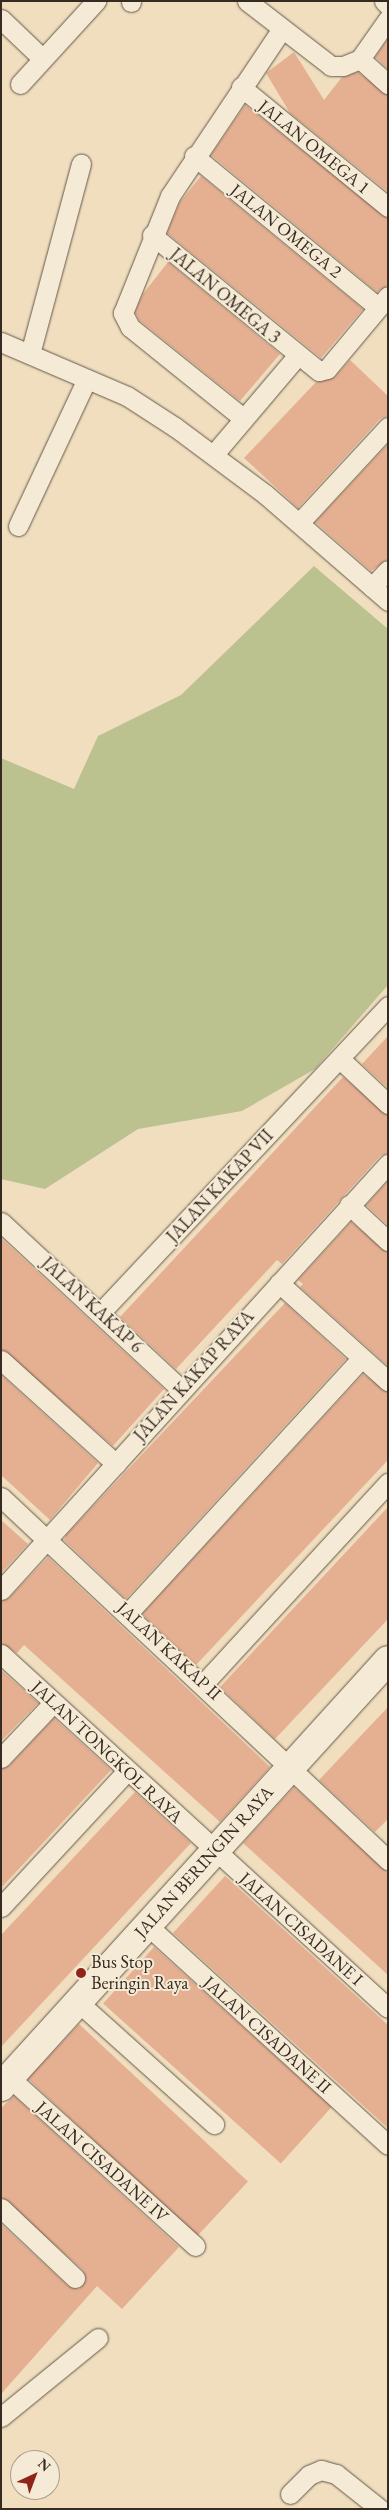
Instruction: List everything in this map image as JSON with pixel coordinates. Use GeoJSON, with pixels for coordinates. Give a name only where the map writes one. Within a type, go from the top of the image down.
{"type":"FeatureCollection","features":[{"type":"Feature","properties":{"kind":"street"},"geometry":{"type":"LineString","coordinates":[[20,84],[96,1]]}},
{"type":"Feature","properties":{"kind":"street"},"geometry":{"type":"LineString","coordinates":[[247,1],[281,30],[331,66],[344,66],[360,59],[388,18]]}},
{"type":"Feature","properties":{"kind":"street"},"geometry":{"type":"LineString","coordinates":[[384,1],[388,5]]}},
{"type":"Feature","properties":{"kind":"street"},"geometry":{"type":"LineString","coordinates":[[1,19],[42,58]]}},
{"type":"Feature","properties":{"kind":"street"},"geometry":{"type":"LineString","coordinates":[[243,418],[125,321],[123,313],[152,235],[194,156],[281,30]]}},
{"type":"Feature","properties":{"kind":"street"},"geometry":{"type":"LineString","coordinates":[[360,59],[388,84]]}},
{"type":"Feature","properties":{"kind":"street","name":"JALAN OMEGA 1"},"geometry":{"type":"LineString","coordinates":[[240,87],[388,207]]}},
{"type":"Feature","properties":{"kind":"street","name":"JALAN OMEGA 2"},"geometry":{"type":"LineString","coordinates":[[194,156],[383,302]]}},
{"type":"Feature","properties":{"kind":"street"},"geometry":{"type":"LineString","coordinates":[[30,354],[81,164]]}},
{"type":"Feature","properties":{"kind":"street","name":"JALAN OMEGA 3"},"geometry":{"type":"LineString","coordinates":[[152,235],[297,356],[323,372],[383,302]]}},
{"type":"Feature","properties":{"kind":"street"},"geometry":{"type":"LineString","coordinates":[[1,342],[127,396],[214,454],[300,524],[388,601]]}},
{"type":"Feature","properties":{"kind":"street"},"geometry":{"type":"LineString","coordinates":[[214,454],[297,356]]}},
{"type":"Feature","properties":{"kind":"street"},"geometry":{"type":"LineString","coordinates":[[18,526],[87,379]]}},
{"type":"Feature","properties":{"kind":"street"},"geometry":{"type":"LineString","coordinates":[[300,524],[388,427]]}},
{"type":"Feature","properties":{"kind":"street"},"geometry":{"type":"LineString","coordinates":[[372,588],[388,570]]}},
{"type":"Feature","properties":{"kind":"street","name":"JALAN KAKAP VII"},"geometry":{"type":"LineString","coordinates":[[100,1313],[388,1006]]}},
{"type":"Feature","properties":{"kind":"street"},"geometry":{"type":"LineString","coordinates":[[340,1059],[388,1104]]}},
{"type":"Feature","properties":{"kind":"street","name":"JALAN KAKAP RAYA"},"geometry":{"type":"LineString","coordinates":[[1,1590],[116,1464],[181,1389],[388,1164]]}},
{"type":"Feature","properties":{"kind":"street"},"geometry":{"type":"LineString","coordinates":[[349,1206],[388,1241]]}},
{"type":"Feature","properties":{"kind":"street","name":"JALAN KAKAP 6"},"geometry":{"type":"LineString","coordinates":[[1,1222],[181,1389]]}},
{"type":"Feature","properties":{"kind":"street"},"geometry":{"type":"LineString","coordinates":[[279,1283],[388,1381]]}},
{"type":"Feature","properties":{"kind":"street"},"geometry":{"type":"LineString","coordinates":[[128,1613],[362,1358]]}},
{"type":"Feature","properties":{"kind":"street"},"geometry":{"type":"LineString","coordinates":[[1,1360],[116,1464]]}},
{"type":"Feature","properties":{"kind":"street"},"geometry":{"type":"LineString","coordinates":[[204,1683],[388,1483]]}},
{"type":"Feature","properties":{"kind":"street","name":"JALAN KAKAP II"},"geometry":{"type":"LineString","coordinates":[[1,1496],[204,1683],[290,1766],[385,1852]]}},
{"type":"Feature","properties":{"kind":"street","name":"JALAN TONGKOL RAYA"},"geometry":{"type":"LineString","coordinates":[[1,1654],[214,1850]]}},
{"type":"Feature","properties":{"kind":"street","name":"JALAN BERINGIN RAYA"},"geometry":{"type":"LineString","coordinates":[[6,2083],[214,1850],[388,1660]]}},
{"type":"Feature","properties":{"kind":"street"},"geometry":{"type":"LineString","coordinates":[[1,1758],[53,1703]]}},
{"type":"Feature","properties":{"kind":"street"},"geometry":{"type":"LineString","coordinates":[[1,1907],[127,1771]]}},
{"type":"Feature","properties":{"kind":"street","name":"JALAN CISADANE I"},"geometry":{"type":"LineString","coordinates":[[214,1850],[388,2008]]}},
{"type":"Feature","properties":{"kind":"street","name":"JALAN CISADANE II"},"geometry":{"type":"LineString","coordinates":[[147,1925],[388,2144]]}},
{"type":"Feature","properties":{"kind":"street"},"geometry":{"type":"LineString","coordinates":[[78,2002],[214,2124]]}},
{"type":"Feature","properties":{"kind":"street","name":"JALAN CISADANE IV"},"geometry":{"type":"LineString","coordinates":[[6,2083],[194,2246]]}},
{"type":"Feature","properties":{"kind":"street"},"geometry":{"type":"LineString","coordinates":[[1,2208],[75,2278]]}},
{"type":"Feature","properties":{"kind":"street"},"geometry":{"type":"LineString","coordinates":[[1,2417],[98,2338]]}},
{"type":"Feature","properties":{"kind":"street"},"geometry":{"type":"LineString","coordinates":[[290,2494],[309,2475],[321,2470],[336,2474],[380,2509]]}},
{"type":"Feature","properties":{"kind":"green space"},"geometry":{"type":"Polygon","coordinates":[[[314,566],[388,629],[388,985],[315,1069],[242,1111],[138,1129],[45,1189],[1,1179],[1,758],[74,789],[98,736],[181,695],[314,566]]]}},
{"type":"Feature","properties":{"kind":"building"},"geometry":{"type":"Polygon","coordinates":[[[388,39],[388,69],[375,57],[388,39]]]}},
{"type":"Feature","properties":{"kind":"building"},"geometry":{"type":"Polygon","coordinates":[[[294,52],[324,100],[342,77],[358,72],[388,95],[388,192],[290,113],[266,73],[294,52]]]}},
{"type":"Feature","properties":{"kind":"building"},"geometry":{"type":"Polygon","coordinates":[[[245,105],[388,218],[388,285],[377,292],[211,155],[245,105]]]}},
{"type":"Feature","properties":{"kind":"building"},"geometry":{"type":"Polygon","coordinates":[[[201,176],[363,309],[321,358],[167,233],[180,202],[201,176]]]}},
{"type":"Feature","properties":{"kind":"building"},"geometry":{"type":"Polygon","coordinates":[[[168,262],[280,354],[240,401],[139,320],[135,312],[143,294],[168,262]]]}},
{"type":"Feature","properties":{"kind":"building"},"geometry":{"type":"Polygon","coordinates":[[[350,360],[388,396],[388,416],[380,419],[298,508],[244,458],[316,382],[335,377],[350,360]]]}},
{"type":"Feature","properties":{"kind":"building"},"geometry":{"type":"Polygon","coordinates":[[[388,444],[388,559],[371,571],[315,522],[388,444]]]}},
{"type":"Feature","properties":{"kind":"building"},"geometry":{"type":"Polygon","coordinates":[[[388,1036],[388,1088],[362,1064],[388,1036]]]}},
{"type":"Feature","properties":{"kind":"building"},"geometry":{"type":"Polygon","coordinates":[[[343,1077],[388,1115],[388,1153],[380,1156],[282,1264],[277,1260],[176,1369],[120,1317],[343,1077]]]}},
{"type":"Feature","properties":{"kind":"building"},"geometry":{"type":"Polygon","coordinates":[[[388,1181],[388,1225],[366,1205],[388,1181]]]}},
{"type":"Feature","properties":{"kind":"building"},"geometry":{"type":"Polygon","coordinates":[[[351,1222],[388,1252],[388,1366],[300,1287],[303,1284],[298,1280],[351,1222]]]}},
{"type":"Feature","properties":{"kind":"building"},"geometry":{"type":"Polygon","coordinates":[[[1,1238],[164,1389],[113,1446],[1,1349],[1,1238]]]}},
{"type":"Feature","properties":{"kind":"building"},"geometry":{"type":"Polygon","coordinates":[[[285,1303],[346,1359],[126,1599],[64,1540],[66,1535],[285,1303]]]}},
{"type":"Feature","properties":{"kind":"building"},"geometry":{"type":"Polygon","coordinates":[[[363,1374],[388,1392],[388,1460],[196,1665],[142,1614],[363,1374]]]}},
{"type":"Feature","properties":{"kind":"building"},"geometry":{"type":"Polygon","coordinates":[[[1,1375],[98,1463],[50,1520],[1,1475],[1,1375]]]}},
{"type":"Feature","properties":{"kind":"building"},"geometry":{"type":"Polygon","coordinates":[[[388,1507],[388,1619],[275,1739],[220,1687],[388,1507]]]}},
{"type":"Feature","properties":{"kind":"building"},"geometry":{"type":"Polygon","coordinates":[[[1,1520],[28,1544],[1,1573],[1,1520]]]}},
{"type":"Feature","properties":{"kind":"building"},"geometry":{"type":"Polygon","coordinates":[[[48,1557],[270,1767],[220,1822],[24,1645],[17,1653],[1,1643],[1,1601],[9,1598],[48,1557]]]}},
{"type":"Feature","properties":{"kind":"building"},"geometry":{"type":"Polygon","coordinates":[[[1,1670],[38,1703],[1,1741],[1,1670]]]}},
{"type":"Feature","properties":{"kind":"building"},"geometry":{"type":"Polygon","coordinates":[[[388,1707],[388,1819],[375,1832],[319,1780],[388,1707]]]}},
{"type":"Feature","properties":{"kind":"building"},"geometry":{"type":"Polygon","coordinates":[[[54,1718],[111,1770],[1,1888],[1,1769],[9,1766],[54,1718]]]}},
{"type":"Feature","properties":{"kind":"building"},"geometry":{"type":"Polygon","coordinates":[[[294,1787],[388,1873],[388,1975],[243,1843],[294,1787]]]}},
{"type":"Feature","properties":{"kind":"building"},"geometry":{"type":"Polygon","coordinates":[[[135,1792],[191,1843],[1,2047],[1,1935],[135,1792]]]}},
{"type":"Feature","properties":{"kind":"building"},"geometry":{"type":"Polygon","coordinates":[[[225,1876],[388,2025],[388,2128],[173,1933],[225,1876]]]}},
{"type":"Feature","properties":{"kind":"building"},"geometry":{"type":"Polygon","coordinates":[[[154,1947],[332,2107],[281,2163],[103,2003],[154,1947]]]}},
{"type":"Feature","properties":{"kind":"building"},"geometry":{"type":"Polygon","coordinates":[[[79,2024],[248,2182],[197,2236],[28,2079],[79,2024]]]}},
{"type":"Feature","properties":{"kind":"building"},"geometry":{"type":"Polygon","coordinates":[[[14,2096],[179,2247],[122,2309],[97,2286],[1,2394],[1,2224],[68,2286],[79,2289],[86,2280],[83,2270],[1,2197],[1,2108],[14,2096]]]}},
{"type":"Feature","properties":{"kind":"place","name":"Bus Stop Beringin Raya"},"geometry":{"type":"Point","coordinates":[81,1973]}}]}
